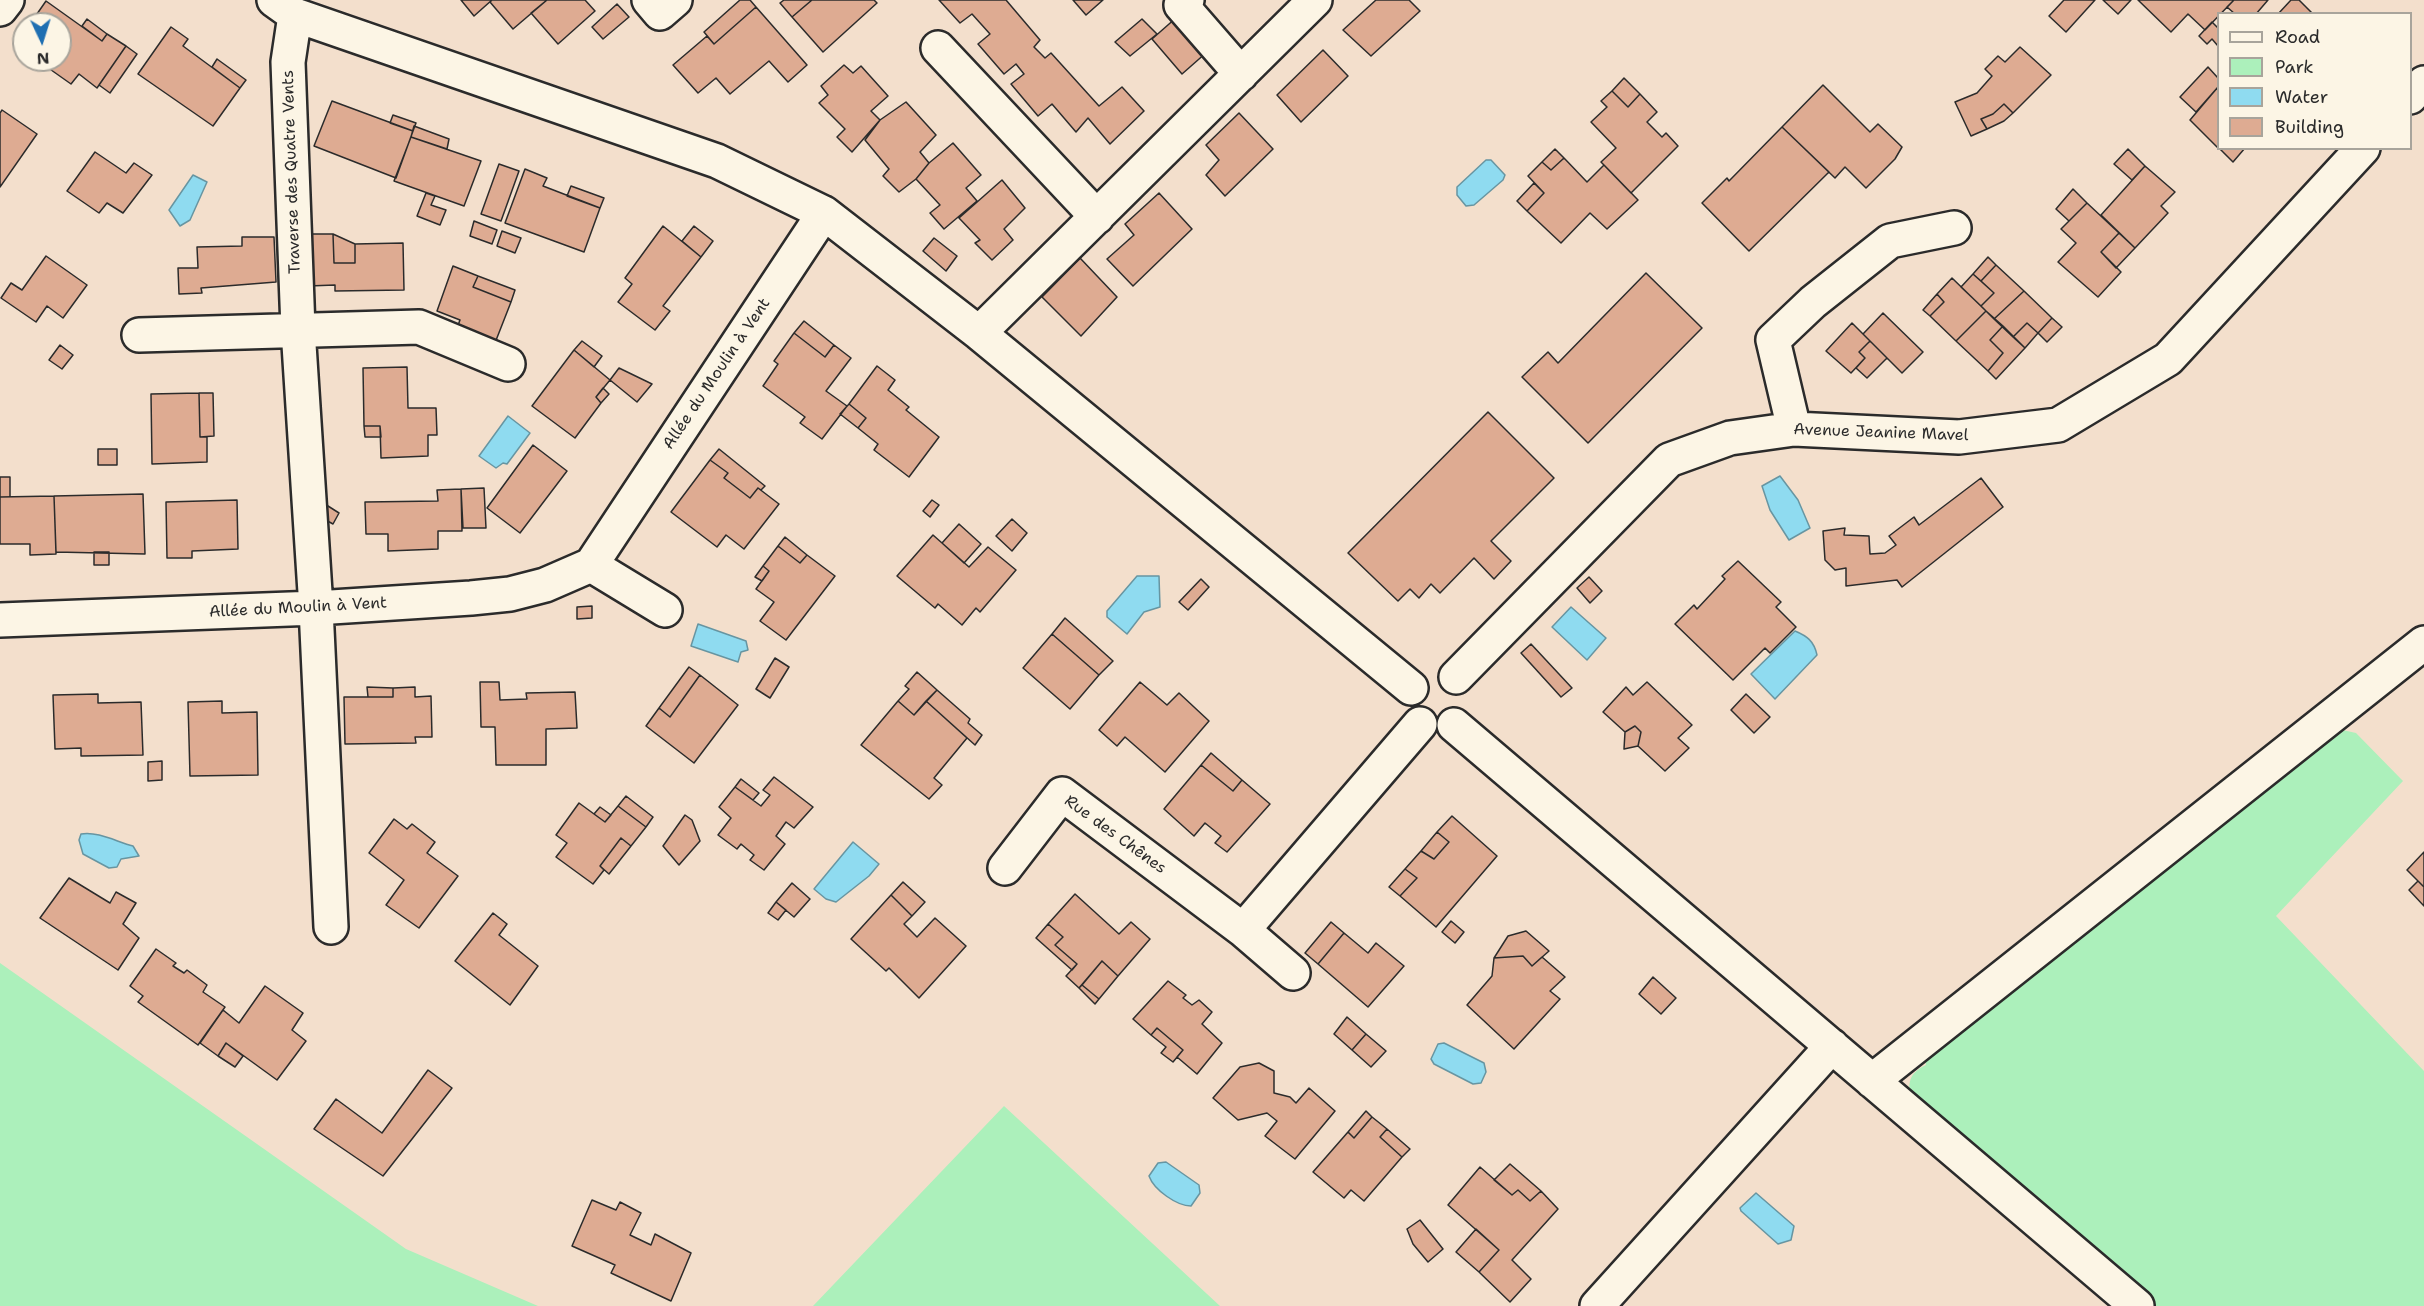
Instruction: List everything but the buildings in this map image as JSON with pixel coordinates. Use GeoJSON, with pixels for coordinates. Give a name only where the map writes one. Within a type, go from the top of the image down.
{"type":"FeatureCollection","features":[{"type":"Feature","properties":{"kind":"street"},"geometry":{"type":"LineString","coordinates":[[0,9],[7,0]]}},
{"type":"Feature","properties":{"kind":"street"},"geometry":{"type":"LineString","coordinates":[[649,0],[660,13],[675,0]]}},
{"type":"Feature","properties":{"kind":"street"},"geometry":{"type":"LineString","coordinates":[[1187,0],[1181,5],[1241,74]]}},
{"type":"Feature","properties":{"kind":"street"},"geometry":{"type":"LineString","coordinates":[[980,333],[1315,0]]}},
{"type":"Feature","properties":{"kind":"street"},"geometry":{"type":"LineString","coordinates":[[284,8],[717,161],[824,213],[980,333],[1411,688]]}},
{"type":"Feature","properties":{"kind":"street","name":"Traverse des Quatre Vents"},"geometry":{"type":"LineString","coordinates":[[284,8],[298,329],[316,608],[331,927]]}},
{"type":"Feature","properties":{"kind":"street"},"geometry":{"type":"LineString","coordinates":[[938,48],[1097,217]]}},
{"type":"Feature","properties":{"kind":"street"},"geometry":{"type":"LineString","coordinates":[[2412,95],[2424,83]]}},
{"type":"Feature","properties":{"kind":"street","name":"Avenue Jeanine Mavel"},"geometry":{"type":"LineString","coordinates":[[1456,677],[1669,460],[1730,438],[1794,429],[1959,437],[2058,425],[2168,359],[2361,150]]}},
{"type":"Feature","properties":{"kind":"street","name":"Allée du Moulin à Vent"},"geometry":{"type":"LineString","coordinates":[[0,620],[316,608],[510,594],[545,585],[591,564],[824,213]]}},
{"type":"Feature","properties":{"kind":"street"},"geometry":{"type":"LineString","coordinates":[[1794,429],[1773,340],[1813,302],[1890,241],[1954,228]]}},
{"type":"Feature","properties":{"kind":"street"},"geometry":{"type":"LineString","coordinates":[[140,335],[419,327],[508,364]]}},
{"type":"Feature","properties":{"kind":"street"},"geometry":{"type":"LineString","coordinates":[[591,564],[665,610]]}},
{"type":"Feature","properties":{"kind":"street"},"geometry":{"type":"LineString","coordinates":[[1872,1081],[2424,643]]}},
{"type":"Feature","properties":{"kind":"street"},"geometry":{"type":"LineString","coordinates":[[1433,671],[1456,677],[1465,690],[1467,699],[1461,718],[1454,725],[1435,730],[1420,724],[1408,706],[1411,688],[1416,680],[1433,671]]}},
{"type":"Feature","properties":{"kind":"street"},"geometry":{"type":"LineString","coordinates":[[1243,930],[1420,724]]}},
{"type":"Feature","properties":{"kind":"street"},"geometry":{"type":"LineString","coordinates":[[1454,725],[1832,1046],[2130,1304]]}},
{"type":"Feature","properties":{"kind":"street","name":"Rue des Chênes"},"geometry":{"type":"LineString","coordinates":[[1005,868],[1062,794],[1243,930],[1293,973]]}},
{"type":"Feature","properties":{"kind":"street"},"geometry":{"type":"LineString","coordinates":[[1597,1306],[1832,1046]]}},
{"type":"Feature","properties":{"kind":"green space"},"geometry":{"type":"Polygon","coordinates":[[[2338,729],[2356,733],[2403,781],[2276,916],[2424,1071],[2424,1306],[2153,1306],[1921,1098],[1912,1106],[1910,1081],[1915,1072],[1926,1065],[1925,1058],[2133,895],[2338,729]]]}},
{"type":"Feature","properties":{"kind":"green space"},"geometry":{"type":"Polygon","coordinates":[[[0,963],[406,1249],[538,1306],[0,1306],[0,963]]]}},
{"type":"Feature","properties":{"kind":"green space"},"geometry":{"type":"Polygon","coordinates":[[[1004,1106],[1220,1306],[813,1306],[1004,1106]]]}},
{"type":"Feature","properties":{"kind":"water"},"geometry":{"type":"Polygon","coordinates":[[[1486,160],[1491,160],[1505,175],[1503,180],[1474,205],[1466,206],[1457,195],[1457,187],[1486,160]]]}},
{"type":"Feature","properties":{"kind":"water"},"geometry":{"type":"Polygon","coordinates":[[[193,175],[207,182],[190,220],[180,226],[169,210],[193,175]]]}},
{"type":"Feature","properties":{"kind":"water"},"geometry":{"type":"Polygon","coordinates":[[[508,416],[530,433],[507,464],[503,463],[496,468],[479,456],[508,416]]]}},
{"type":"Feature","properties":{"kind":"water"},"geometry":{"type":"Polygon","coordinates":[[[1780,476],[1798,500],[1810,528],[1789,540],[1770,510],[1762,486],[1780,476]]]}},
{"type":"Feature","properties":{"kind":"water"},"geometry":{"type":"Polygon","coordinates":[[[1137,576],[1159,576],[1160,607],[1144,612],[1127,634],[1107,617],[1107,611],[1137,576]]]}},
{"type":"Feature","properties":{"kind":"water"},"geometry":{"type":"Polygon","coordinates":[[[1571,607],[1606,638],[1587,660],[1552,627],[1571,607]]]}},
{"type":"Feature","properties":{"kind":"water"},"geometry":{"type":"Polygon","coordinates":[[[698,624],[746,641],[748,650],[741,652],[738,662],[691,646],[698,624]]]}},
{"type":"Feature","properties":{"kind":"water"},"geometry":{"type":"Polygon","coordinates":[[[1795,631],[1809,640],[1817,655],[1775,699],[1751,674],[1795,631]]]}},
{"type":"Feature","properties":{"kind":"water"},"geometry":{"type":"Polygon","coordinates":[[[81,834],[101,835],[133,846],[139,856],[121,859],[117,867],[109,868],[83,854],[79,840],[81,834]]]}},
{"type":"Feature","properties":{"kind":"water"},"geometry":{"type":"Polygon","coordinates":[[[853,842],[879,864],[869,876],[836,902],[826,899],[814,889],[853,842]]]}},
{"type":"Feature","properties":{"kind":"water"},"geometry":{"type":"Polygon","coordinates":[[[1444,1043],[1484,1063],[1486,1072],[1481,1083],[1473,1084],[1434,1064],[1431,1059],[1438,1044],[1444,1043]]]}},
{"type":"Feature","properties":{"kind":"water"},"geometry":{"type":"Polygon","coordinates":[[[1166,1162],[1199,1185],[1200,1193],[1191,1206],[1179,1203],[1161,1192],[1149,1176],[1158,1163],[1166,1162]]]}},
{"type":"Feature","properties":{"kind":"water"},"geometry":{"type":"Polygon","coordinates":[[[1756,1193],[1794,1226],[1791,1240],[1778,1244],[1741,1211],[1740,1208],[1756,1193]]]}}]}
